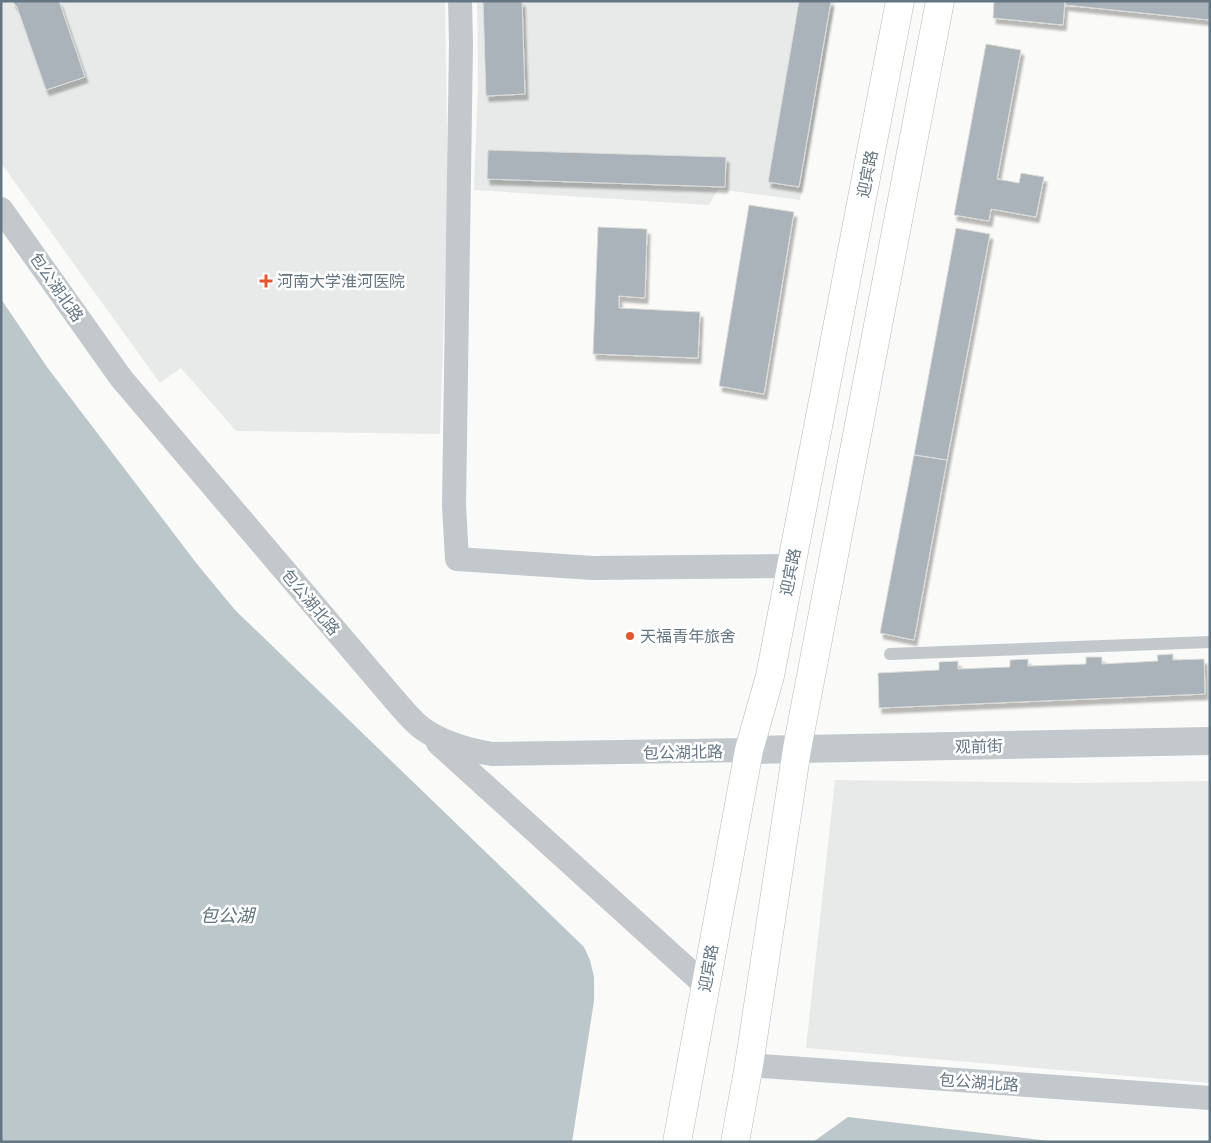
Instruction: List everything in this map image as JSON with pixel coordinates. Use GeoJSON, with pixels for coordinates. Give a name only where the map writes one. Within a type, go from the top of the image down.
{"type":"FeatureCollection","features":[{"type":"Feature","properties":{"kind":"main road","name":"迎宾路"},"geometry":{"type":"LineString","coordinates":[[677,1142],[749,750],[770,676],[900,1]]}},
{"type":"Feature","properties":{"kind":"main road"},"geometry":{"type":"LineString","coordinates":[[735,1142],[797,749],[940,1]]}},
{"type":"Feature","properties":{"kind":"street"},"geometry":{"type":"LineString","coordinates":[[460,1],[454,506],[457,559],[593,568],[791,566]]}},
{"type":"Feature","properties":{"kind":"street","name":"包公湖北路"},"geometry":{"type":"LineString","coordinates":[[1,209],[121,378],[386,690],[422,728],[451,744],[472,751],[509,756],[749,750]]}},
{"type":"Feature","properties":{"kind":"street"},"geometry":{"type":"LineString","coordinates":[[422,728],[705,985]]}},
{"type":"Feature","properties":{"kind":"street","name":"观前街"},"geometry":{"type":"LineString","coordinates":[[749,750],[1210,741]]}},
{"type":"Feature","properties":{"kind":"street","name":"包公湖北路"},"geometry":{"type":"LineString","coordinates":[[748,1066],[1210,1098]]}},
{"type":"Feature","properties":{"kind":"lane"},"geometry":{"type":"LineString","coordinates":[[890,654],[1210,642]]}},
{"type":"Feature","properties":{"kind":"shaded area","name":"河南大学淮河医院"},"geometry":{"type":"Polygon","coordinates":[[[1,1],[445,1],[448,194],[440,434],[236,431],[181,368],[160,383],[1,163],[1,1]]]}},
{"type":"Feature","properties":{"kind":"shaded area"},"geometry":{"type":"Polygon","coordinates":[[[477,1],[835,1],[800,200],[718,189],[709,205],[474,190],[478,84],[477,1]]]}},
{"type":"Feature","properties":{"kind":"shaded area"},"geometry":{"type":"Polygon","coordinates":[[[835,780],[1079,783],[1210,781],[1210,1083],[806,1048],[835,780]]]}},
{"type":"Feature","properties":{"kind":"water","name":"包公湖"},"geometry":{"type":"Polygon","coordinates":[[[1,299],[47,367],[197,564],[235,610],[584,947],[590,960],[594,977],[594,1001],[572,1142],[1,1142],[1,299]]]}},
{"type":"Feature","properties":{"kind":"water"},"geometry":{"type":"Polygon","coordinates":[[[848,1117],[1057,1142],[813,1142],[848,1117]]]}},
{"type":"Feature","properties":{"kind":"building"},"geometry":{"type":"Polygon","coordinates":[[[12,1],[59,1],[85,77],[46,90],[17,7],[12,1]]]}},
{"type":"Feature","properties":{"kind":"building"},"geometry":{"type":"Polygon","coordinates":[[[483,1],[522,1],[525,94],[486,96],[483,1]]]}},
{"type":"Feature","properties":{"kind":"building"},"geometry":{"type":"Polygon","coordinates":[[[799,1],[831,1],[799,187],[768,182],[799,1]]]}},
{"type":"Feature","properties":{"kind":"building"},"geometry":{"type":"Polygon","coordinates":[[[994,1],[1065,1],[1063,25],[993,18],[994,1]]]}},
{"type":"Feature","properties":{"kind":"building"},"geometry":{"type":"Polygon","coordinates":[[[1065,1],[1210,1],[1210,20],[1065,5],[1065,1]]]}},
{"type":"Feature","properties":{"kind":"building"},"geometry":{"type":"Polygon","coordinates":[[[986,44],[1021,50],[997,179],[1019,183],[1021,173],[1044,177],[1036,217],[991,209],[989,221],[954,215],[986,44]]]}},
{"type":"Feature","properties":{"kind":"building"},"geometry":{"type":"Polygon","coordinates":[[[488,150],[726,157],[725,187],[487,179],[488,150]]]}},
{"type":"Feature","properties":{"kind":"building"},"geometry":{"type":"Polygon","coordinates":[[[749,205],[794,212],[764,394],[719,386],[749,205]]]}},
{"type":"Feature","properties":{"kind":"building"},"geometry":{"type":"Polygon","coordinates":[[[598,227],[647,229],[645,298],[619,296],[619,308],[700,312],[698,358],[593,354],[598,227]]]}},
{"type":"Feature","properties":{"kind":"building"},"geometry":{"type":"Polygon","coordinates":[[[956,228],[990,234],[947,460],[914,455],[956,228]]]}},
{"type":"Feature","properties":{"kind":"building"},"geometry":{"type":"Polygon","coordinates":[[[914,455],[947,460],[914,640],[880,633],[914,455]]]}},
{"type":"Feature","properties":{"kind":"building"},"geometry":{"type":"Polygon","coordinates":[[[1173,654],[1173,660],[1204,659],[1205,694],[879,708],[878,673],[939,670],[939,662],[958,661],[958,669],[1010,667],[1010,660],[1028,659],[1028,666],[1086,664],[1086,657],[1102,657],[1102,664],[1158,661],[1157,655],[1173,654]]]}},
{"type":"Feature","properties":{"kind":"place","name":"河南大学淮河医院"},"geometry":{"type":"Point","coordinates":[266,281]}},
{"type":"Feature","properties":{"kind":"place","name":"天福青年旅舍"},"geometry":{"type":"Point","coordinates":[630,636]}}]}
